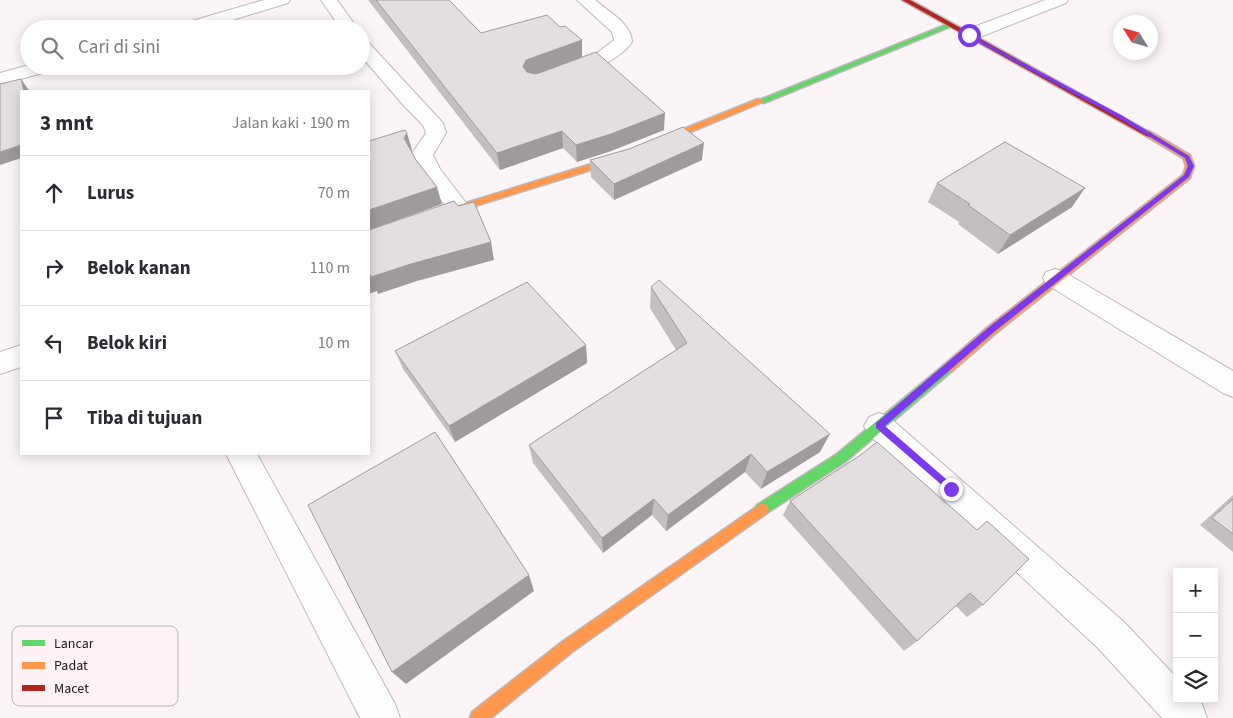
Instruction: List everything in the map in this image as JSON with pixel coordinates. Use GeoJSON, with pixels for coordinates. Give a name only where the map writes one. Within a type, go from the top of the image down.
{"type":"FeatureCollection","features":[{"type":"Feature","properties":{"kind":"street"},"geometry":{"type":"LineString","coordinates":[[214,20],[282,0]]}},
{"type":"Feature","properties":{"kind":"street"},"geometry":{"type":"LineString","coordinates":[[329,0],[343,20]]}},
{"type":"Feature","properties":{"kind":"street"},"geometry":{"type":"LineString","coordinates":[[554,76],[598,60],[610,53],[622,42],[623,36],[619,29],[584,0]]}},
{"type":"Feature","properties":{"kind":"street"},"geometry":{"type":"LineString","coordinates":[[478,718],[567,647],[757,512],[841,458],[1055,278],[1187,176],[1190,170],[1190,161],[1187,157],[1119,116],[905,0]]}},
{"type":"Feature","properties":{"kind":"street"},"geometry":{"type":"LineString","coordinates":[[969,35],[1060,0]]}},
{"type":"Feature","properties":{"kind":"street"},"geometry":{"type":"LineString","coordinates":[[370,241],[458,208],[620,158],[950,25]]}},
{"type":"Feature","properties":{"kind":"street"},"geometry":{"type":"LineString","coordinates":[[370,55],[400,90],[433,123],[436,132],[422,155],[431,172],[458,208]]}},
{"type":"Feature","properties":{"kind":"street"},"geometry":{"type":"LineString","coordinates":[[0,79],[20,73]]}},
{"type":"Feature","properties":{"kind":"street"},"geometry":{"type":"LineString","coordinates":[[1055,278],[1233,385]]}},
{"type":"Feature","properties":{"kind":"street"},"geometry":{"type":"LineString","coordinates":[[0,363],[20,356]]}},
{"type":"Feature","properties":{"kind":"street"},"geometry":{"type":"LineString","coordinates":[[879,426],[1111,634],[1188,718]]}},
{"type":"Feature","properties":{"kind":"street"},"geometry":{"type":"LineString","coordinates":[[242,455],[381,718]]}},
{"type":"Feature","properties":{"kind":"building"},"geometry":{"type":"Polygon","coordinates":[[[376,0],[449,0],[481,33],[547,15],[560,27],[565,26],[582,40],[526,60],[523,67],[527,72],[535,74],[542,72],[596,52],[665,113],[576,145],[562,131],[497,153],[376,0]]]}},
{"type":"Feature","properties":{"kind":"building"},"geometry":{"type":"Polygon","coordinates":[[[21,79],[24,90],[20,90],[20,145],[0,152],[0,84],[21,79]]]}},
{"type":"Feature","properties":{"kind":"building"},"geometry":{"type":"Polygon","coordinates":[[[683,127],[704,143],[614,184],[590,160],[629,149],[683,127]]]}},
{"type":"Feature","properties":{"kind":"building"},"geometry":{"type":"Polygon","coordinates":[[[405,130],[407,133],[404,138],[416,160],[437,187],[370,210],[370,141],[405,130]]]}},
{"type":"Feature","properties":{"kind":"building"},"geometry":{"type":"Polygon","coordinates":[[[1005,142],[1085,188],[1010,235],[968,205],[970,204],[937,183],[1005,142]]]}},
{"type":"Feature","properties":{"kind":"building"},"geometry":{"type":"Polygon","coordinates":[[[454,201],[458,206],[474,202],[491,242],[371,277],[370,230],[454,201]]]}},
{"type":"Feature","properties":{"kind":"building"},"geometry":{"type":"Polygon","coordinates":[[[659,280],[830,434],[767,472],[751,454],[668,515],[654,499],[602,538],[529,445],[687,343],[651,287],[659,280]]]}},
{"type":"Feature","properties":{"kind":"building"},"geometry":{"type":"Polygon","coordinates":[[[527,282],[586,345],[449,426],[395,351],[527,282]]]}},
{"type":"Feature","properties":{"kind":"building"},"geometry":{"type":"Polygon","coordinates":[[[435,432],[529,575],[392,672],[308,505],[435,432]]]}},
{"type":"Feature","properties":{"kind":"building"},"geometry":{"type":"Polygon","coordinates":[[[877,442],[977,530],[987,521],[1029,559],[983,605],[970,593],[917,641],[790,501],[862,454],[877,442]]]}},
{"type":"Feature","properties":{"kind":"building"},"geometry":{"type":"Polygon","coordinates":[[[1233,499],[1233,534],[1212,518],[1233,499]]]}},
{"type":"Feature","properties":{"kind":"traffic: fast"},"geometry":{"type":"LineString","coordinates":[[761,101],[950,25]]}},
{"type":"Feature","properties":{"kind":"traffic: fast"},"geometry":{"type":"LineString","coordinates":[[762,509],[841,458],[948,368]]}},
{"type":"Feature","properties":{"kind":"traffic: slow"},"geometry":{"type":"LineString","coordinates":[[370,241],[459,208],[620,158],[761,101]]}},
{"type":"Feature","properties":{"kind":"traffic: slow"},"geometry":{"type":"LineString","coordinates":[[948,368],[992,330],[1187,176],[1190,166],[1187,157],[1149,134]]}},
{"type":"Feature","properties":{"kind":"traffic: slow"},"geometry":{"type":"LineString","coordinates":[[478,718],[567,647],[762,509]]}},
{"type":"Feature","properties":{"kind":"traffic: jam"},"geometry":{"type":"LineString","coordinates":[[905,0],[1149,134]]}},
{"type":"Feature","properties":{"kind":"route"},"geometry":{"type":"LineString","coordinates":[[951,489],[879,426],[1055,278],[1187,176],[1191,166],[1187,157],[1119,116],[969,35]]}}]}
